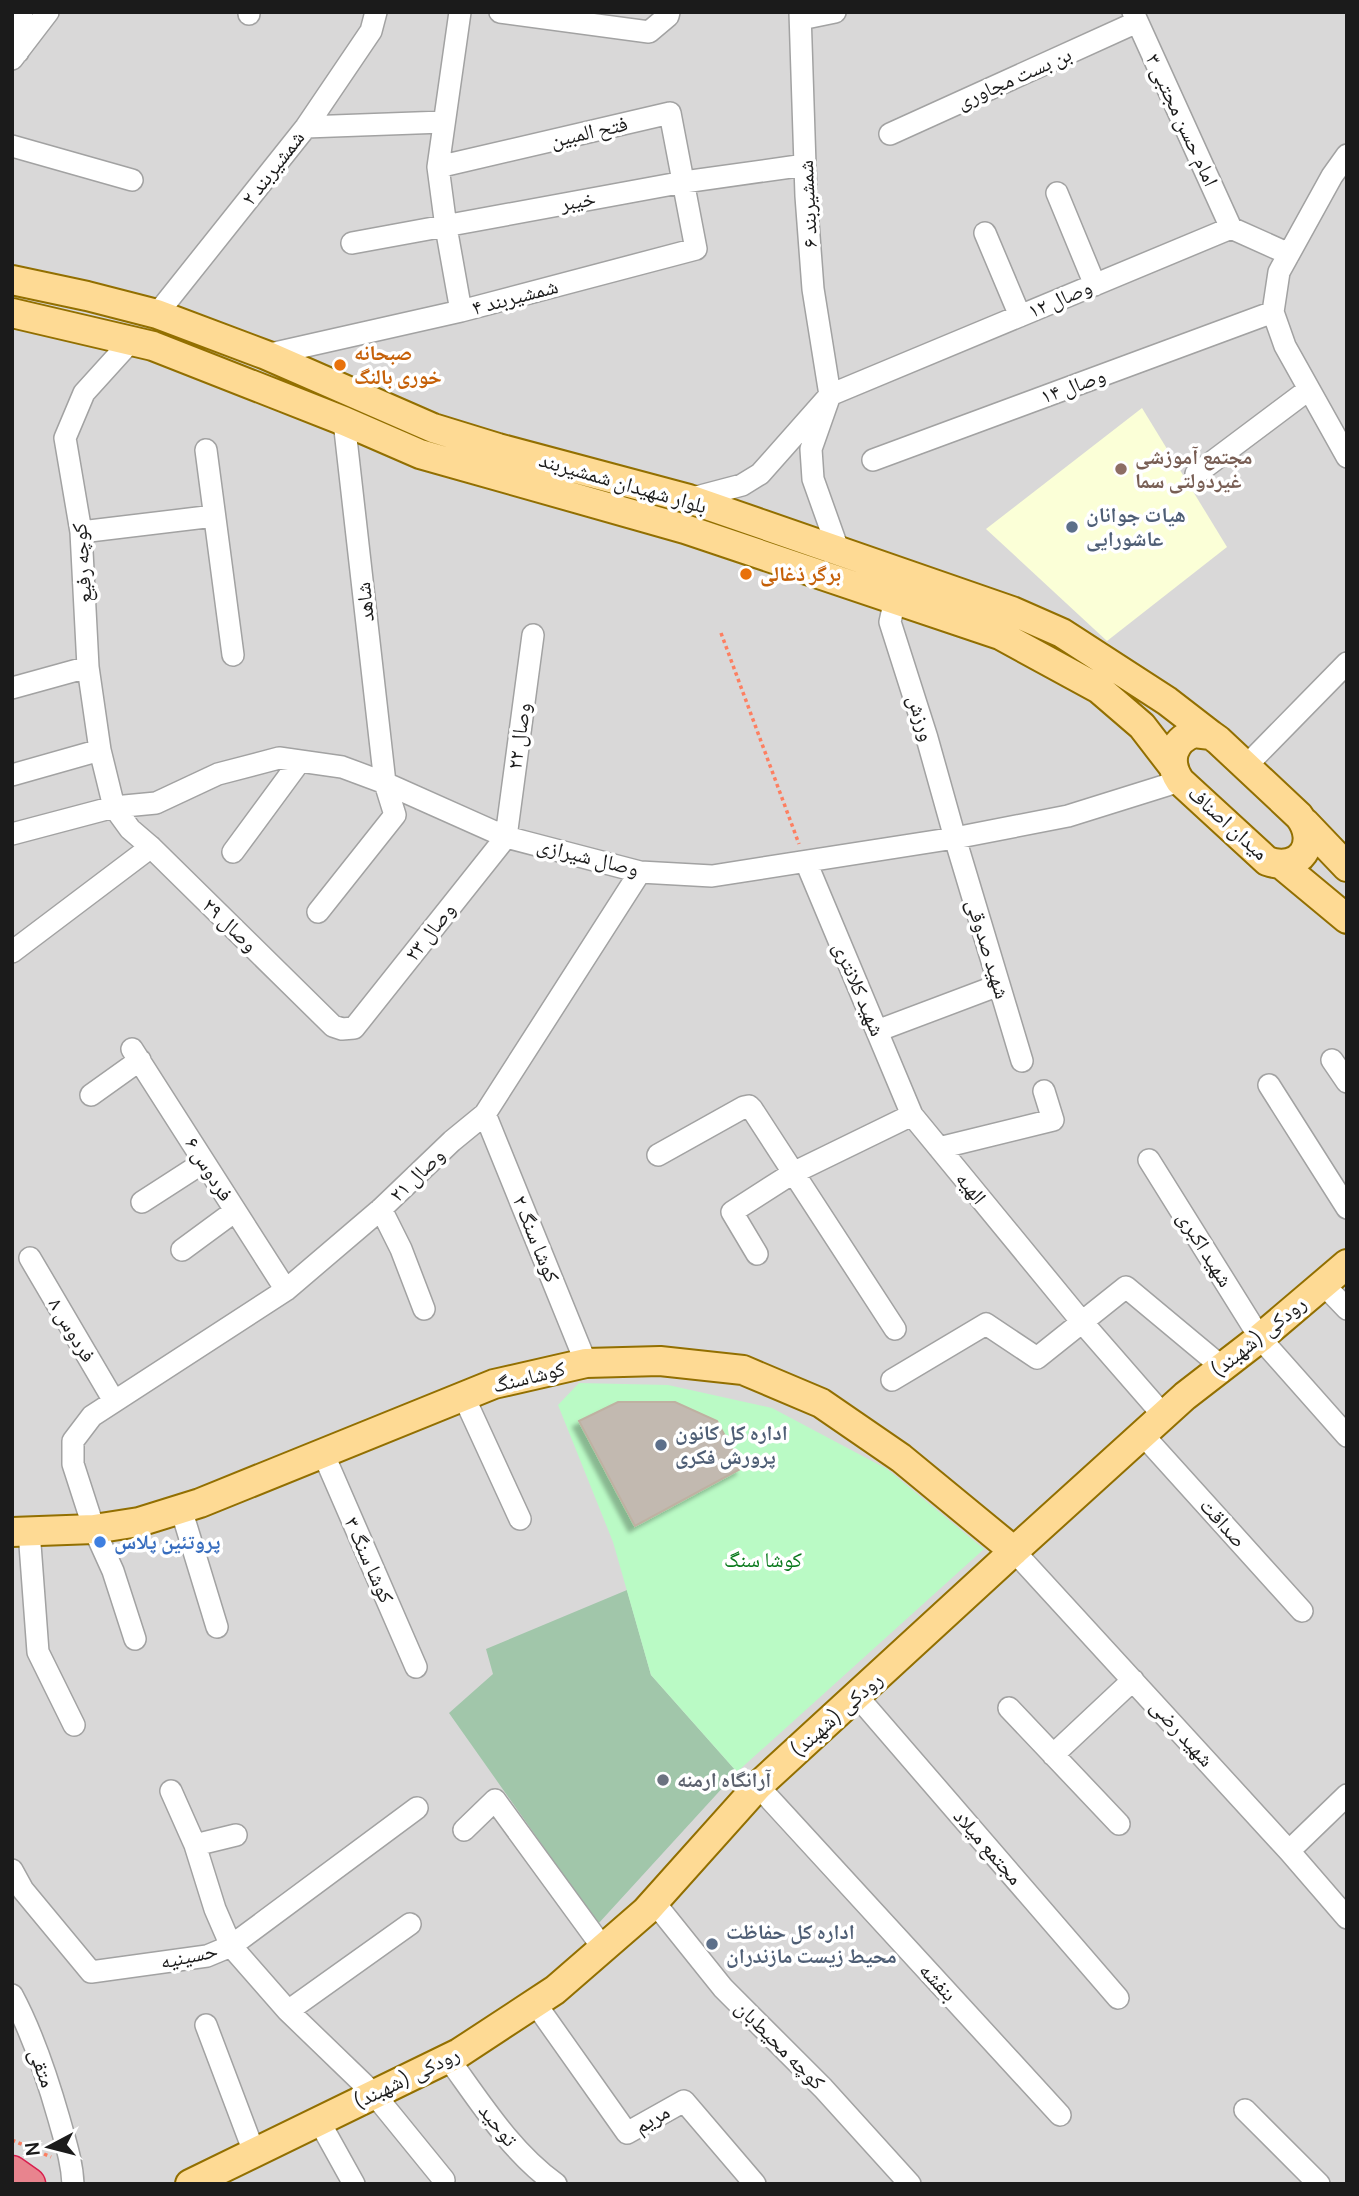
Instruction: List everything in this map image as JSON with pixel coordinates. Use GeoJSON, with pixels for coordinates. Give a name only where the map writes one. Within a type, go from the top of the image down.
{"type":"FeatureCollection","features":[{"type":"Feature","properties":{"kind":"highway"},"geometry":{"type":"LineString","coordinates":[[12,2172],[29,2184]]}},
{"type":"Feature","properties":{"kind":"main road","name":"بلوار شهیدان شمشیربند"},"geometry":{"type":"LineString","coordinates":[[12,280],[157,314],[266,355],[433,428],[498,449],[689,499],[1012,611],[1062,634],[1167,701],[1211,735]]}},
{"type":"Feature","properties":{"kind":"main road","name":"بلوار شهیدان شمشیربند"},"geometry":{"type":"LineString","coordinates":[[12,313],[132,340],[344,421],[421,454],[685,529],[1000,635],[1098,689],[1142,726],[1176,773]]}},
{"type":"Feature","properties":{"kind":"main road","name":"میدان اصناف"},"geometry":{"type":"LineString","coordinates":[[1211,735],[1194,733],[1186,736],[1175,748],[1176,773],[1261,857],[1267,862],[1282,865],[1297,860],[1307,847],[1308,830],[1304,823]]}},
{"type":"Feature","properties":{"kind":"main road"},"geometry":{"type":"LineString","coordinates":[[1211,735],[1246,766],[1347,867]]}},
{"type":"Feature","properties":{"kind":"main road"},"geometry":{"type":"LineString","coordinates":[[1282,865],[1347,919]]}},
{"type":"Feature","properties":{"kind":"main road","name":"رودکی (شهبند)"},"geometry":{"type":"LineString","coordinates":[[190,2184],[448,2058],[555,1990],[654,1902],[758,1786],[1014,1551],[1185,1396],[1260,1338],[1347,1264]]}},
{"type":"Feature","properties":{"kind":"main road","name":"کوشاسنگ"},"geometry":{"type":"LineString","coordinates":[[21,1532],[94,1529],[139,1522],[181,1509],[495,1384],[586,1363],[660,1361],[744,1370],[821,1403],[901,1458],[1014,1551]]}},
{"type":"Feature","properties":{"kind":"street"},"geometry":{"type":"LineString","coordinates":[[15,56],[22,12]]}},
{"type":"Feature","properties":{"kind":"street"},"geometry":{"type":"LineString","coordinates":[[15,56],[48,12]]}},
{"type":"Feature","properties":{"kind":"street","name":"شمشیربند ۲"},"geometry":{"type":"LineString","coordinates":[[157,314],[306,127],[371,31],[376,12]]}},
{"type":"Feature","properties":{"kind":"street"},"geometry":{"type":"LineString","coordinates":[[460,12],[438,167],[461,311]]}},
{"type":"Feature","properties":{"kind":"street"},"geometry":{"type":"LineString","coordinates":[[500,12],[649,32],[668,16],[668,12]]}},
{"type":"Feature","properties":{"kind":"street"},"geometry":{"type":"LineString","coordinates":[[801,16],[835,12]]}},
{"type":"Feature","properties":{"kind":"street","name":"شمشیربند ۶"},"geometry":{"type":"LineString","coordinates":[[801,16],[805,165],[813,289],[830,395],[811,449],[813,479],[839,552]]}},
{"type":"Feature","properties":{"kind":"street","name":"بن بست مجاوری"},"geometry":{"type":"LineString","coordinates":[[891,134],[1135,17]]}},
{"type":"Feature","properties":{"kind":"street","name":"امام حسن مجتبی ۳"},"geometry":{"type":"LineString","coordinates":[[1135,17],[1231,228]]}},
{"type":"Feature","properties":{"kind":"street","name":"فتح المبین"},"geometry":{"type":"LineString","coordinates":[[438,167],[670,113],[684,182]]}},
{"type":"Feature","properties":{"kind":"street"},"geometry":{"type":"LineString","coordinates":[[306,127],[443,122]]}},
{"type":"Feature","properties":{"kind":"street"},"geometry":{"type":"LineString","coordinates":[[12,146],[132,180]]}},
{"type":"Feature","properties":{"kind":"street"},"geometry":{"type":"LineString","coordinates":[[1347,155],[1332,176],[1279,272],[1273,312],[1285,346],[1347,457]]}},
{"type":"Feature","properties":{"kind":"street","name":"خیبر"},"geometry":{"type":"LineString","coordinates":[[352,243],[446,228],[558,204],[684,182],[805,165]]}},
{"type":"Feature","properties":{"kind":"street","name":"شمشیربند ۴"},"geometry":{"type":"LineString","coordinates":[[266,355],[461,311],[696,249],[684,182]]}},
{"type":"Feature","properties":{"kind":"street"},"geometry":{"type":"LineString","coordinates":[[1057,193],[1095,285]]}},
{"type":"Feature","properties":{"kind":"street"},"geometry":{"type":"LineString","coordinates":[[1231,228],[1289,254]]}},
{"type":"Feature","properties":{"kind":"street","name":"وصال ۱۲"},"geometry":{"type":"LineString","coordinates":[[830,395],[1231,228]]}},
{"type":"Feature","properties":{"kind":"street"},"geometry":{"type":"LineString","coordinates":[[985,233],[1020,316]]}},
{"type":"Feature","properties":{"kind":"street","name":"وصال ۱۴"},"geometry":{"type":"LineString","coordinates":[[873,460],[1273,312]]}},
{"type":"Feature","properties":{"kind":"street","name":"کوچه رفیع"},"geometry":{"type":"LineString","coordinates":[[114,807],[100,750],[88,667],[81,532],[65,438],[84,393],[132,340]]}},
{"type":"Feature","properties":{"kind":"street"},"geometry":{"type":"LineString","coordinates":[[1196,474],[1308,390]]}},
{"type":"Feature","properties":{"kind":"street"},"geometry":{"type":"LineString","coordinates":[[689,499],[742,485],[760,474],[830,395]]}},
{"type":"Feature","properties":{"kind":"street","name":"شاهد"},"geometry":{"type":"LineString","coordinates":[[318,912],[395,815],[385,783],[344,421]]}},
{"type":"Feature","properties":{"kind":"street"},"geometry":{"type":"LineString","coordinates":[[206,450],[233,655]]}},
{"type":"Feature","properties":{"kind":"street"},"geometry":{"type":"LineString","coordinates":[[81,532],[214,516]]}},
{"type":"Feature","properties":{"kind":"street","name":"ورزش"},"geometry":{"type":"LineString","coordinates":[[895,599],[890,622],[928,738],[955,838]]}},
{"type":"Feature","properties":{"kind":"street","name":"وصال ۲۲"},"geometry":{"type":"LineString","coordinates":[[506,837],[533,635]]}},
{"type":"Feature","properties":{"kind":"street"},"geometry":{"type":"LineString","coordinates":[[1246,766],[1347,663]]}},
{"type":"Feature","properties":{"kind":"street"},"geometry":{"type":"LineString","coordinates":[[12,688],[88,667]]}},
{"type":"Feature","properties":{"kind":"street"},"geometry":{"type":"LineString","coordinates":[[12,775],[100,750]]}},
{"type":"Feature","properties":{"kind":"street","name":"وصال شیرازی"},"geometry":{"type":"LineString","coordinates":[[12,834],[114,807],[156,803],[218,774],[279,758],[342,766],[506,837],[640,872],[712,876],[955,838],[1068,816],[1176,773]]}},
{"type":"Feature","properties":{"kind":"street"},"geometry":{"type":"LineString","coordinates":[[233,852],[300,761]]}},
{"type":"Feature","properties":{"kind":"street","name":"وصال ۲۹"},"geometry":{"type":"LineString","coordinates":[[114,807],[130,829],[333,1026],[342,1029],[354,1028]]}},
{"type":"Feature","properties":{"kind":"street","name":"وصال ۲۳"},"geometry":{"type":"LineString","coordinates":[[354,1028],[506,837]]}},
{"type":"Feature","properties":{"kind":"street","name":"شهید صدوقی"},"geometry":{"type":"LineString","coordinates":[[955,838],[1023,1060]]}},
{"type":"Feature","properties":{"kind":"street"},"geometry":{"type":"LineString","coordinates":[[12,952],[151,847]]}},
{"type":"Feature","properties":{"kind":"street","name":"شهید کلانتری"},"geometry":{"type":"LineString","coordinates":[[806,862],[912,1115]]}},
{"type":"Feature","properties":{"kind":"street","name":"وصال ۲۱"},"geometry":{"type":"LineString","coordinates":[[135,1639],[73,1464],[73,1441],[92,1416],[286,1290],[382,1209],[452,1141],[485,1114],[640,872]]}},
{"type":"Feature","properties":{"kind":"street"},"geometry":{"type":"LineString","coordinates":[[877,1031],[999,985]]}},
{"type":"Feature","properties":{"kind":"street","name":"فردوس ۶"},"geometry":{"type":"LineString","coordinates":[[91,1096],[136,1054],[286,1290]]}},
{"type":"Feature","properties":{"kind":"street"},"geometry":{"type":"LineString","coordinates":[[1332,1060],[1347,1082]]}},
{"type":"Feature","properties":{"kind":"street"},"geometry":{"type":"LineString","coordinates":[[1269,1085],[1347,1208]]}},
{"type":"Feature","properties":{"kind":"street"},"geometry":{"type":"LineString","coordinates":[[939,1148],[1053,1120],[1044,1091]]}},
{"type":"Feature","properties":{"kind":"street"},"geometry":{"type":"LineString","coordinates":[[658,1155],[749,1106],[895,1329]]}},
{"type":"Feature","properties":{"kind":"street","name":"کوشا سنگ ۲"},"geometry":{"type":"LineString","coordinates":[[485,1114],[586,1363]]}},
{"type":"Feature","properties":{"kind":"street"},"geometry":{"type":"LineString","coordinates":[[757,1254],[732,1212],[793,1173],[912,1115]]}},
{"type":"Feature","properties":{"kind":"street","name":"الهیه"},"geometry":{"type":"LineString","coordinates":[[912,1115],[1082,1322],[1164,1416]]}},
{"type":"Feature","properties":{"kind":"street","name":"شهید اکبری"},"geometry":{"type":"LineString","coordinates":[[1149,1160],[1260,1338],[1347,1436]]}},
{"type":"Feature","properties":{"kind":"street"},"geometry":{"type":"LineString","coordinates":[[142,1202],[204,1161]]}},
{"type":"Feature","properties":{"kind":"street"},"geometry":{"type":"LineString","coordinates":[[382,1209],[425,1309]]}},
{"type":"Feature","properties":{"kind":"street"},"geometry":{"type":"LineString","coordinates":[[182,1250],[235,1210]]}},
{"type":"Feature","properties":{"kind":"street","name":"فردوس ۸"},"geometry":{"type":"LineString","coordinates":[[30,1258],[114,1401]]}},
{"type":"Feature","properties":{"kind":"street"},"geometry":{"type":"LineString","coordinates":[[1323,1284],[1347,1309]]}},
{"type":"Feature","properties":{"kind":"street"},"geometry":{"type":"LineString","coordinates":[[892,1380],[986,1324],[1037,1358],[1126,1287],[1222,1367]]}},
{"type":"Feature","properties":{"kind":"street"},"geometry":{"type":"LineString","coordinates":[[463,1395],[520,1519]]}},
{"type":"Feature","properties":{"kind":"street","name":"صداقت"},"geometry":{"type":"LineString","coordinates":[[1143,1435],[1303,1611]]}},
{"type":"Feature","properties":{"kind":"street","name":"کوشا سنگ ۳"},"geometry":{"type":"LineString","coordinates":[[323,1453],[416,1667]]}},
{"type":"Feature","properties":{"kind":"street"},"geometry":{"type":"LineString","coordinates":[[181,1509],[217,1627]]}},
{"type":"Feature","properties":{"kind":"street"},"geometry":{"type":"LineString","coordinates":[[21,1532],[38,1652],[74,1724]]}},
{"type":"Feature","properties":{"kind":"street","name":"شهید رضی"},"geometry":{"type":"LineString","coordinates":[[1014,1551],[1347,1918]]}},
{"type":"Feature","properties":{"kind":"street"},"geometry":{"type":"LineString","coordinates":[[1053,1755],[1133,1680]]}},
{"type":"Feature","properties":{"kind":"street","name":"مجتمع میلاد"},"geometry":{"type":"LineString","coordinates":[[857,1696],[1118,1998]]}},
{"type":"Feature","properties":{"kind":"street"},"geometry":{"type":"LineString","coordinates":[[1009,1708],[1119,1824]]}},
{"type":"Feature","properties":{"kind":"street","name":"بنفشه"},"geometry":{"type":"LineString","coordinates":[[758,1786],[1060,2115]]}},
{"type":"Feature","properties":{"kind":"street"},"geometry":{"type":"LineString","coordinates":[[171,1791],[195,1845],[215,1909],[231,1947],[417,1808]]}},
{"type":"Feature","properties":{"kind":"street"},"geometry":{"type":"LineString","coordinates":[[1289,1851],[1347,1795]]}},
{"type":"Feature","properties":{"kind":"street"},"geometry":{"type":"LineString","coordinates":[[464,1830],[495,1800],[603,1948]]}},
{"type":"Feature","properties":{"kind":"street"},"geometry":{"type":"LineString","coordinates":[[195,1845],[236,1835]]}},
{"type":"Feature","properties":{"kind":"street","name":"حسینیه"},"geometry":{"type":"LineString","coordinates":[[12,1870],[23,1889],[92,1972],[207,1956],[231,1947],[288,2011],[374,2094],[444,2180]]}},
{"type":"Feature","properties":{"kind":"street","name":"کوچه محیط‌بان"},"geometry":{"type":"LineString","coordinates":[[654,1902],[723,1988],[823,2088],[910,2184]]}},
{"type":"Feature","properties":{"kind":"street"},"geometry":{"type":"LineString","coordinates":[[288,2011],[410,1924]]}},
{"type":"Feature","properties":{"kind":"street","name":"متقی"},"geometry":{"type":"LineString","coordinates":[[12,1996],[23,2015],[49,2085],[73,2175]]}},
{"type":"Feature","properties":{"kind":"street","name":"مریم"},"geometry":{"type":"LineString","coordinates":[[535,2003],[627,2133],[684,2101],[755,2184]]}},
{"type":"Feature","properties":{"kind":"street"},"geometry":{"type":"LineString","coordinates":[[206,2025],[254,2152]]}},
{"type":"Feature","properties":{"kind":"street","name":"توحید"},"geometry":{"type":"LineString","coordinates":[[448,2058],[489,2116],[536,2170],[556,2184]]}},
{"type":"Feature","properties":{"kind":"street"},"geometry":{"type":"LineString","coordinates":[[1245,2110],[1319,2184]]}},
{"type":"Feature","properties":{"kind":"street"},"geometry":{"type":"LineString","coordinates":[[319,2121],[354,2184]]}},
{"type":"Feature","properties":{"kind":"path"},"geometry":{"type":"LineString","coordinates":[[721,633],[806,862]]}},
{"type":"Feature","properties":{"kind":"path"},"geometry":{"type":"LineString","coordinates":[[12,2140],[73,2175]]}},
{"type":"Feature","properties":{"kind":"shaded area"},"geometry":{"type":"Polygon","coordinates":[[[12,12],[1347,12],[1347,2184],[12,2184],[12,12]]]}},
{"type":"Feature","properties":{"kind":"shaded area","name":"مجتمع آموزشی غیردولتی سما"},"geometry":{"type":"Polygon","coordinates":[[[1142,408],[1227,547],[1107,641],[986,529],[1142,408]]]}},
{"type":"Feature","properties":{"kind":"shaded area"},"geometry":{"type":"Polygon","coordinates":[[[627,1590],[651,1675],[737,1772],[598,1924],[449,1713],[493,1674],[486,1649],[627,1590]]]}},
{"type":"Feature","properties":{"kind":"green space","name":"کوشا سنگ"},"geometry":{"type":"Polygon","coordinates":[[[579,1383],[668,1385],[772,1408],[887,1469],[984,1549],[737,1772],[651,1675],[613,1542],[558,1405],[579,1383]]]}},
{"type":"Feature","properties":{"kind":"building","name":"اداره کل کانون پرورش فکری"},"geometry":{"type":"Polygon","coordinates":[[[618,1402],[675,1402],[717,1421],[742,1468],[635,1526],[579,1421],[618,1402]]]}},
{"type":"Feature","properties":{"kind":"place","name":"صبحانه خوری بالنگ"},"geometry":{"type":"Point","coordinates":[340,365]}},
{"type":"Feature","properties":{"kind":"place","name":"مجتمع آموزشی غیردولتی سما"},"geometry":{"type":"Point","coordinates":[1121,469]}},
{"type":"Feature","properties":{"kind":"place","name":"هیات جوانان عاشورایی"},"geometry":{"type":"Point","coordinates":[1072,527]}},
{"type":"Feature","properties":{"kind":"place","name":"برگر ذغالی"},"geometry":{"type":"Point","coordinates":[746,574]}},
{"type":"Feature","properties":{"kind":"place","name":"اداره کل کانون پرورش فکری"},"geometry":{"type":"Point","coordinates":[661,1445]}},
{"type":"Feature","properties":{"kind":"place","name":"پروتئین پلاس"},"geometry":{"type":"Point","coordinates":[100,1542]}},
{"type":"Feature","properties":{"kind":"place","name":"آرانگاه ارمنه"},"geometry":{"type":"Point","coordinates":[663,1780]}},
{"type":"Feature","properties":{"kind":"place","name":"اداره کل حفاظت محیط زیست مازندران"},"geometry":{"type":"Point","coordinates":[712,1944]}}]}
